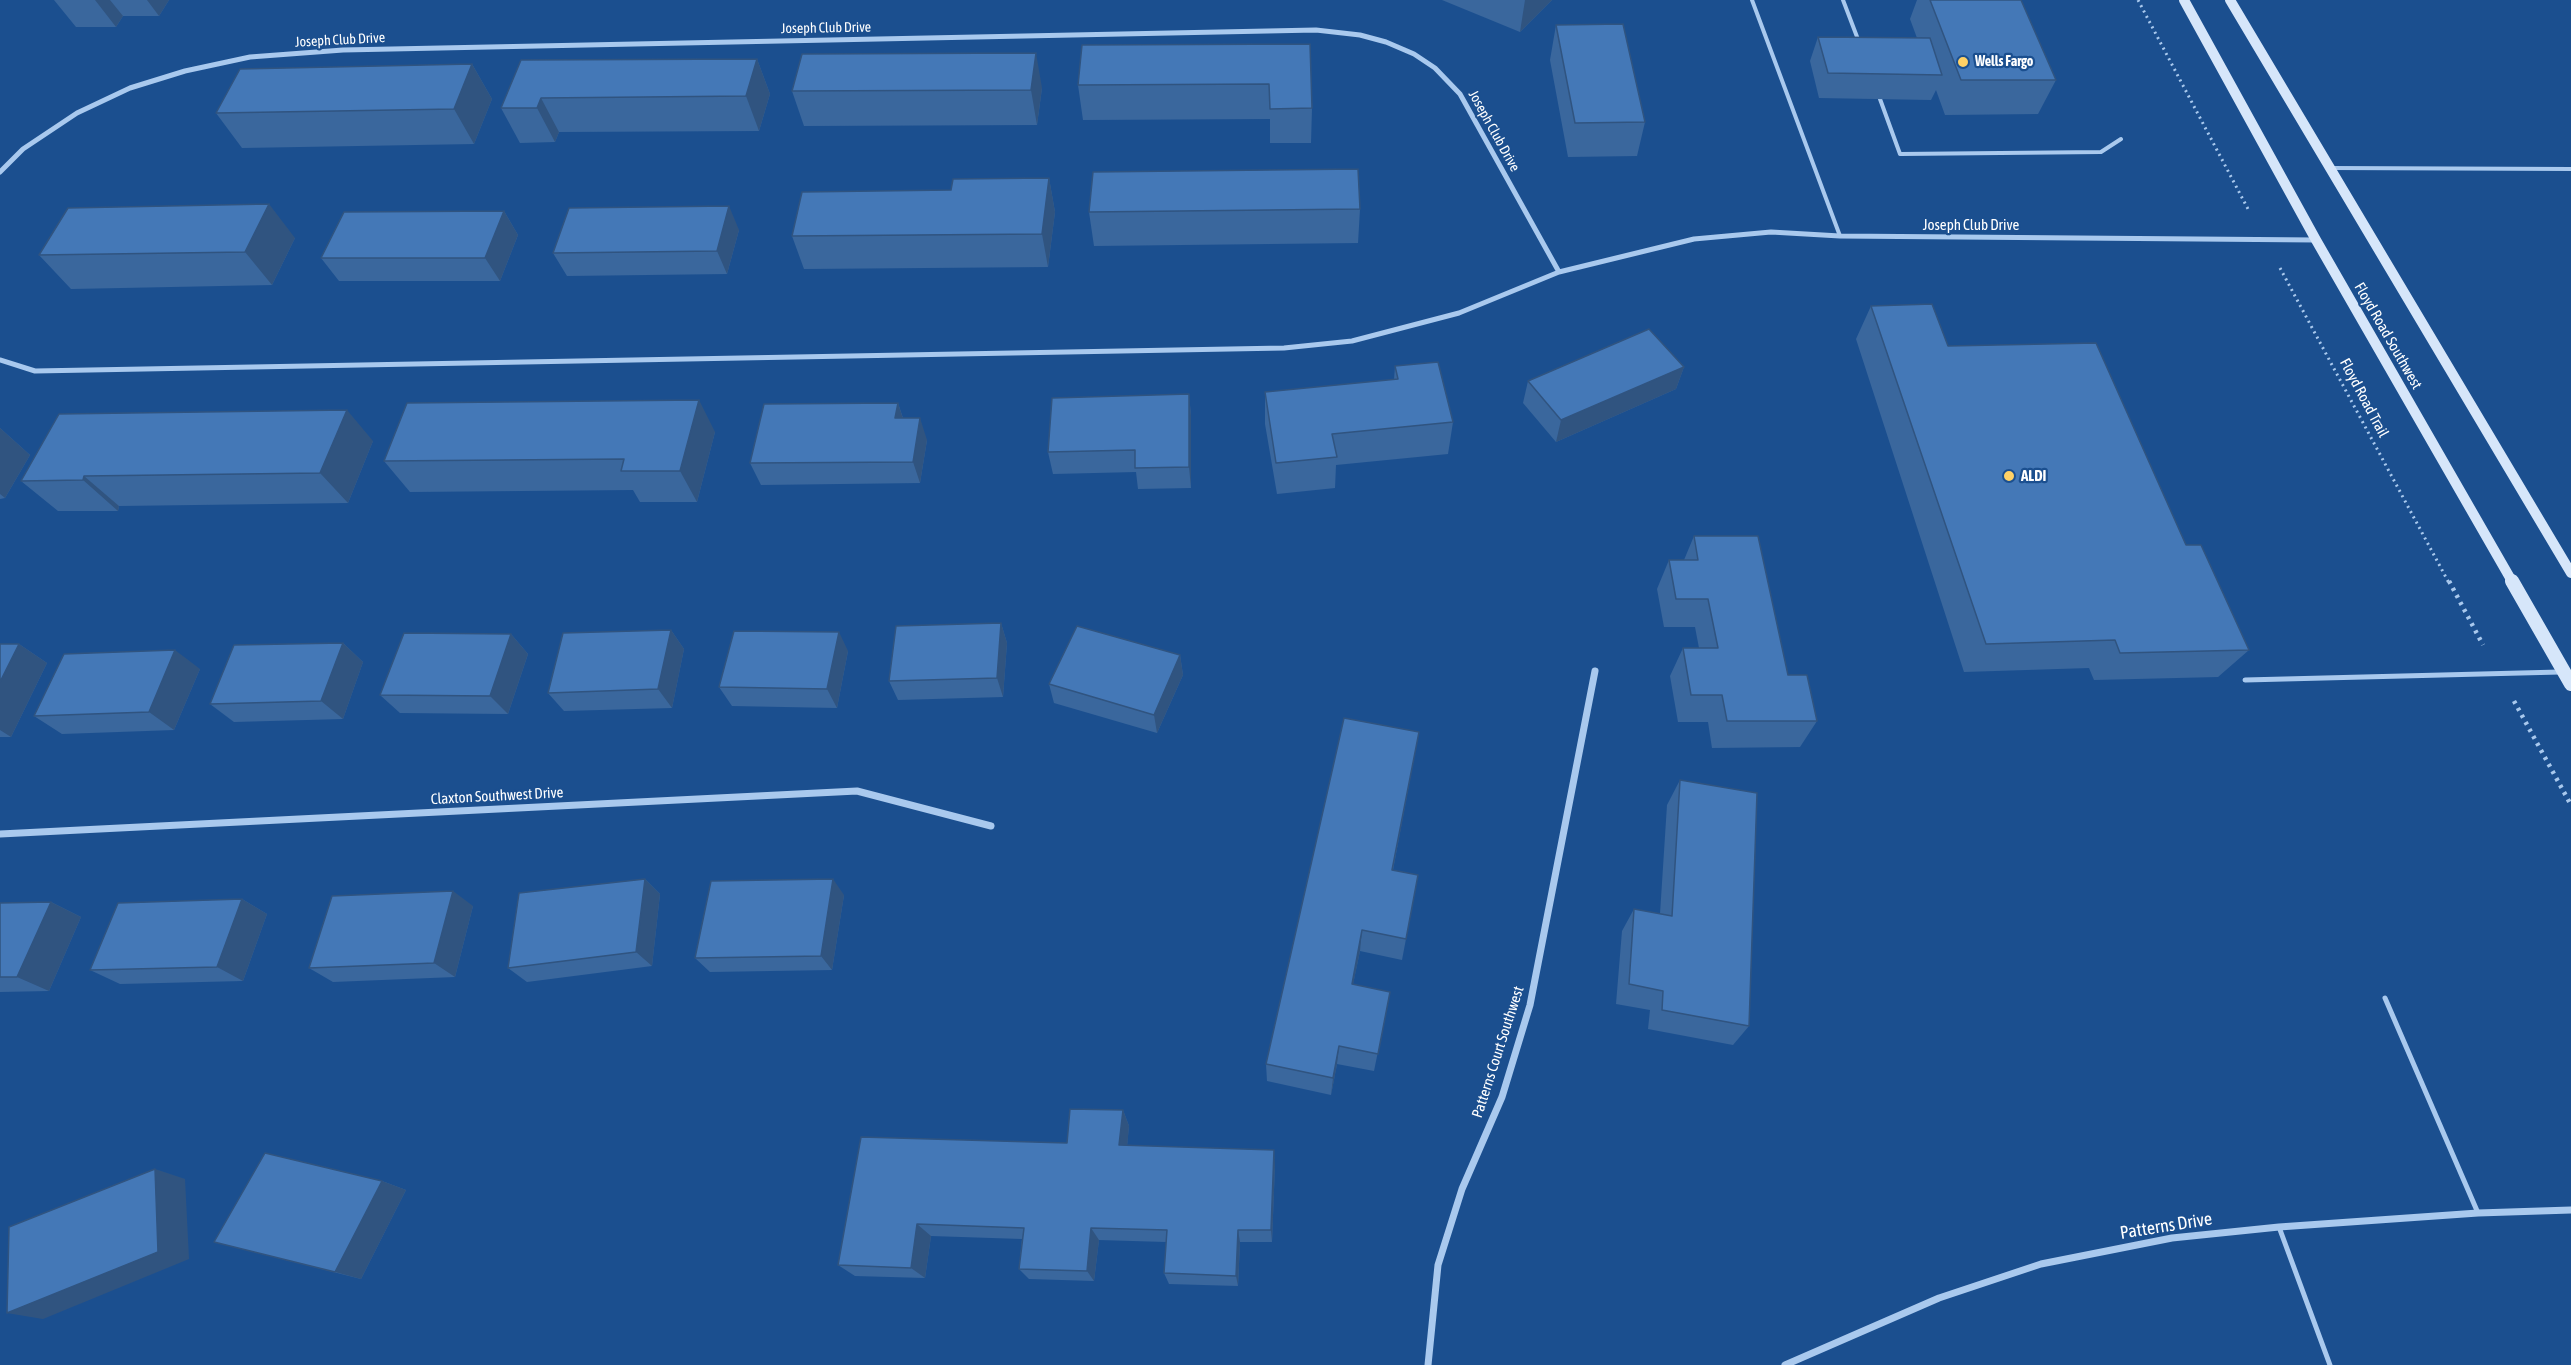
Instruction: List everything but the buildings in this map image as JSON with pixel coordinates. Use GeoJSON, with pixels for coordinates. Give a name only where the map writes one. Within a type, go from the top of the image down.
{"type":"FeatureCollection","features":[{"type":"Feature","properties":{"kind":"main road","name":"Floyd Road Southwest"},"geometry":{"type":"LineString","coordinates":[[2184,0],[2316,240],[2571,684]]}},
{"type":"Feature","properties":{"kind":"main road"},"geometry":{"type":"LineString","coordinates":[[2230,0],[2571,573]]}},
{"type":"Feature","properties":{"kind":"street","name":"Joseph Club Drive"},"geometry":{"type":"LineString","coordinates":[[0,172],[23,149],[77,113],[120,93],[185,70],[250,57],[343,50],[1316,30],[1360,34],[1386,42],[1414,54],[1436,68],[1460,94],[1559,272]]}},
{"type":"Feature","properties":{"kind":"street","name":"Joseph Club Drive"},"geometry":{"type":"LineString","coordinates":[[0,360],[35,371],[1284,348],[1352,341],[1459,313],[1559,272],[1694,239],[1770,232],[1840,236],[2316,240]]}},
{"type":"Feature","properties":{"kind":"street","name":"Patterns Court Southwest"},"geometry":{"type":"LineString","coordinates":[[1428,1365],[1438,1265],[1462,1189],[1502,1097],[1530,1005],[1596,671]]}},
{"type":"Feature","properties":{"kind":"street","name":"Claxton Southwest Drive"},"geometry":{"type":"LineString","coordinates":[[0,834],[857,791],[991,826]]}},
{"type":"Feature","properties":{"kind":"street","name":"Patterns Drive"},"geometry":{"type":"LineString","coordinates":[[1785,1365],[1940,1298],[2041,1264],[2172,1238],[2279,1227],[2478,1213],[2571,1210]]}},
{"type":"Feature","properties":{"kind":"lane"},"geometry":{"type":"LineString","coordinates":[[1752,0],[1840,236]]}},
{"type":"Feature","properties":{"kind":"lane"},"geometry":{"type":"LineString","coordinates":[[1843,0],[1862,51]]}},
{"type":"Feature","properties":{"kind":"lane"},"geometry":{"type":"LineString","coordinates":[[1880,99],[1900,154],[2101,153],[2121,139]]}},
{"type":"Feature","properties":{"kind":"lane"},"geometry":{"type":"LineString","coordinates":[[2331,168],[2571,169]]}},
{"type":"Feature","properties":{"kind":"lane"},"geometry":{"type":"LineString","coordinates":[[2245,680],[2564,672]]}},
{"type":"Feature","properties":{"kind":"lane"},"geometry":{"type":"LineString","coordinates":[[2385,998],[2478,1213]]}},
{"type":"Feature","properties":{"kind":"lane"},"geometry":{"type":"LineString","coordinates":[[2279,1227],[2330,1365]]}},
{"type":"Feature","properties":{"kind":"path","name":"Floyd Road Trail"},"geometry":{"type":"LineString","coordinates":[[2138,0],[2264,239],[2571,805]]}},
{"type":"Feature","properties":{"kind":"place","name":"Wells Fargo"},"geometry":{"type":"Point","coordinates":[1963,62]}},
{"type":"Feature","properties":{"kind":"place","name":"ALDI"},"geometry":{"type":"Point","coordinates":[2009,476]}}]}
